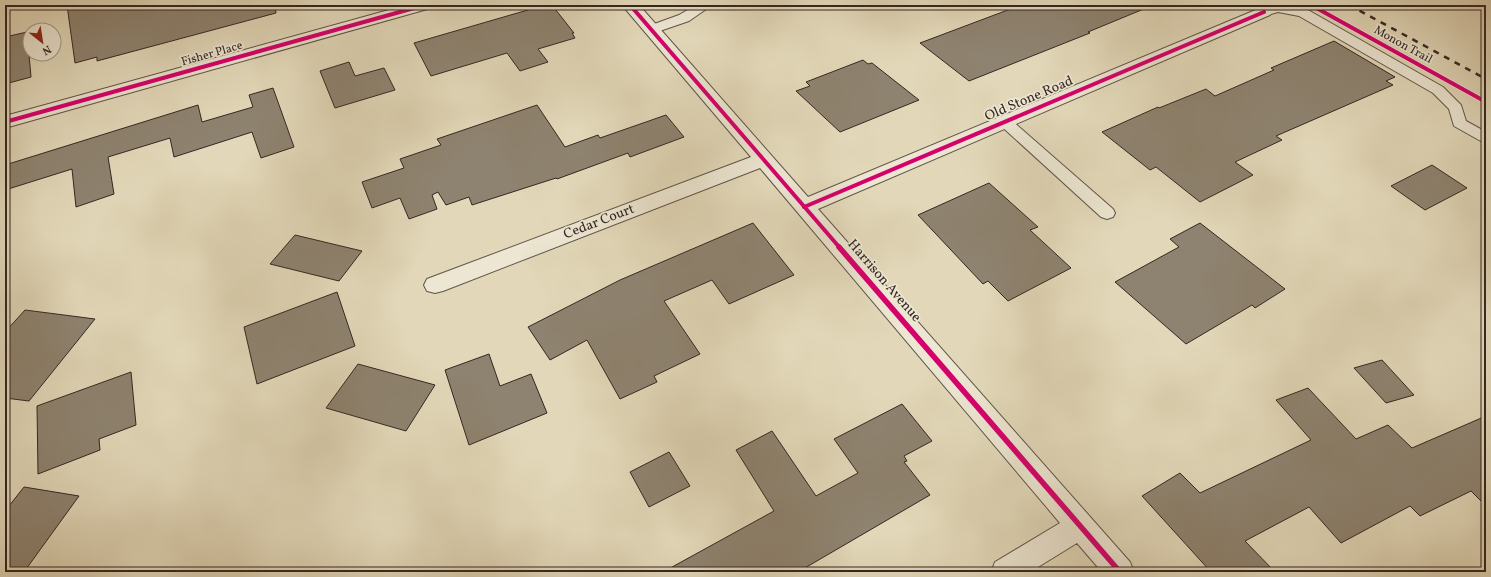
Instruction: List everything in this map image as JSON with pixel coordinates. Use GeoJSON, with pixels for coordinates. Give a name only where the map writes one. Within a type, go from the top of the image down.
{"type":"FeatureCollection","features":[{"type":"Feature","properties":{"kind":"street","name":"Fisher Place"},"geometry":{"type":"LineString","coordinates":[[5,122],[425,5]]}},
{"type":"Feature","properties":{"kind":"street","name":"Harrison Avenue"},"geometry":{"type":"LineString","coordinates":[[630,5],[1120,572]]}},
{"type":"Feature","properties":{"kind":"street","name":"Old Stone Road"},"geometry":{"type":"LineString","coordinates":[[804,207],[1005,122],[1258,8]]}},
{"type":"Feature","properties":{"kind":"street","name":"Cedar Court"},"geometry":{"type":"LineString","coordinates":[[435,285],[763,160]]}},
{"type":"Feature","properties":{"kind":"street"},"geometry":{"type":"LineString","coordinates":[[1005,572],[1079,526]]}},
{"type":"Feature","properties":{"kind":"lane"},"geometry":{"type":"LineString","coordinates":[[651,30],[684,18],[706,5]]}},
{"type":"Feature","properties":{"kind":"lane"},"geometry":{"type":"LineString","coordinates":[[1258,8],[1277,8],[1303,13],[1438,90],[1456,108],[1459,123],[1486,139]]}},
{"type":"Feature","properties":{"kind":"lane"},"geometry":{"type":"LineString","coordinates":[[1005,122],[1107,213]]}},
{"type":"Feature","properties":{"kind":"building"},"geometry":{"type":"Polygon","coordinates":[[[67,5],[275,5],[276,13],[97,61],[97,57],[75,63],[67,5]]]}},
{"type":"Feature","properties":{"kind":"building"},"geometry":{"type":"Polygon","coordinates":[[[545,5],[552,5],[574,33],[572,33],[575,38],[538,49],[548,62],[520,71],[507,53],[431,76],[414,43],[545,5]]]}},
{"type":"Feature","properties":{"kind":"building"},"geometry":{"type":"Polygon","coordinates":[[[1021,5],[1151,6],[1088,32],[1090,33],[969,81],[920,43],[1021,5]]]}},
{"type":"Feature","properties":{"kind":"building"},"geometry":{"type":"Polygon","coordinates":[[[22,33],[22,62],[30,62],[31,77],[5,84],[5,37],[22,33]]]}},
{"type":"Feature","properties":{"kind":"building"},"geometry":{"type":"Polygon","coordinates":[[[1334,41],[1395,77],[1386,81],[1393,85],[1276,136],[1282,140],[1235,162],[1253,175],[1200,202],[1156,167],[1150,170],[1102,132],[1158,107],[1159,108],[1206,89],[1215,96],[1274,70],[1271,68],[1334,41]]]}},
{"type":"Feature","properties":{"kind":"building"},"geometry":{"type":"Polygon","coordinates":[[[863,60],[868,64],[872,63],[919,100],[840,132],[796,91],[810,86],[806,82],[863,60]]]}},
{"type":"Feature","properties":{"kind":"building"},"geometry":{"type":"Polygon","coordinates":[[[349,62],[355,76],[384,68],[395,90],[335,108],[320,71],[349,62]]]}},
{"type":"Feature","properties":{"kind":"building"},"geometry":{"type":"Polygon","coordinates":[[[273,88],[294,147],[261,158],[252,132],[174,157],[170,138],[108,157],[114,194],[76,207],[72,169],[5,190],[5,165],[198,105],[202,122],[253,107],[249,95],[273,88]]]}},
{"type":"Feature","properties":{"kind":"building"},"geometry":{"type":"Polygon","coordinates":[[[537,105],[565,147],[598,135],[600,138],[666,115],[684,137],[630,157],[628,153],[557,179],[556,178],[472,205],[469,197],[446,205],[438,192],[432,195],[437,209],[409,219],[400,198],[372,208],[362,182],[404,168],[400,159],[441,145],[437,139],[537,105]]]}},
{"type":"Feature","properties":{"kind":"building"},"geometry":{"type":"Polygon","coordinates":[[[1432,165],[1467,188],[1425,210],[1391,186],[1432,165]]]}},
{"type":"Feature","properties":{"kind":"building"},"geometry":{"type":"Polygon","coordinates":[[[989,183],[1038,227],[1030,230],[1071,268],[1008,301],[988,281],[983,284],[918,215],[989,183]]]}},
{"type":"Feature","properties":{"kind":"building"},"geometry":{"type":"Polygon","coordinates":[[[753,223],[794,275],[729,304],[712,280],[664,301],[700,354],[654,376],[657,382],[620,399],[587,340],[550,360],[528,327],[620,280],[753,223]]]}},
{"type":"Feature","properties":{"kind":"building"},"geometry":{"type":"Polygon","coordinates":[[[1200,223],[1285,289],[1255,308],[1252,305],[1186,344],[1115,282],[1179,247],[1170,239],[1200,223]]]}},
{"type":"Feature","properties":{"kind":"building"},"geometry":{"type":"Polygon","coordinates":[[[295,235],[362,251],[339,281],[270,264],[295,235]]]}},
{"type":"Feature","properties":{"kind":"building"},"geometry":{"type":"Polygon","coordinates":[[[337,292],[355,346],[257,384],[244,327],[337,292]]]}},
{"type":"Feature","properties":{"kind":"building"},"geometry":{"type":"Polygon","coordinates":[[[25,310],[95,319],[29,401],[5,398],[5,332],[25,310]]]}},
{"type":"Feature","properties":{"kind":"building"},"geometry":{"type":"Polygon","coordinates":[[[489,354],[500,386],[531,374],[547,413],[469,445],[445,370],[489,354]]]}},
{"type":"Feature","properties":{"kind":"building"},"geometry":{"type":"Polygon","coordinates":[[[1382,360],[1414,395],[1386,403],[1354,368],[1382,360]]]}},
{"type":"Feature","properties":{"kind":"building"},"geometry":{"type":"Polygon","coordinates":[[[358,364],[435,385],[406,431],[326,408],[358,364]]]}},
{"type":"Feature","properties":{"kind":"building"},"geometry":{"type":"Polygon","coordinates":[[[131,372],[136,425],[99,439],[100,450],[38,474],[37,406],[131,372]]]}},
{"type":"Feature","properties":{"kind":"building"},"geometry":{"type":"Polygon","coordinates":[[[1308,388],[1356,439],[1388,425],[1412,448],[1486,416],[1486,506],[1471,491],[1420,516],[1410,506],[1341,543],[1309,507],[1245,541],[1275,572],[1211,572],[1142,496],[1180,473],[1200,493],[1311,440],[1276,400],[1308,388]]]}},
{"type":"Feature","properties":{"kind":"building"},"geometry":{"type":"Polygon","coordinates":[[[902,404],[932,441],[904,456],[907,461],[904,462],[930,495],[798,572],[663,572],[774,511],[736,450],[772,431],[816,496],[858,473],[834,439],[902,404]]]}},
{"type":"Feature","properties":{"kind":"building"},"geometry":{"type":"Polygon","coordinates":[[[669,452],[690,486],[649,507],[630,472],[669,452]]]}},
{"type":"Feature","properties":{"kind":"building"},"geometry":{"type":"Polygon","coordinates":[[[24,487],[79,496],[24,572],[5,572],[5,511],[24,487]]]}},
{"type":"Feature","properties":{"kind":"railway"},"geometry":{"type":"LineString","coordinates":[[1349,5],[1486,79]]}},
{"type":"Feature","properties":{"kind":"cycle path"},"geometry":{"type":"LineString","coordinates":[[5,122],[425,5]]}},
{"type":"Feature","properties":{"kind":"cycle path"},"geometry":{"type":"LineString","coordinates":[[630,5],[1120,572]]}},
{"type":"Feature","properties":{"kind":"cycle path","name":"Monon Trail"},"geometry":{"type":"LineString","coordinates":[[1311,5],[1486,102]]}},
{"type":"Feature","properties":{"kind":"cycle path"},"geometry":{"type":"LineString","coordinates":[[804,207],[1264,12]]}}]}
